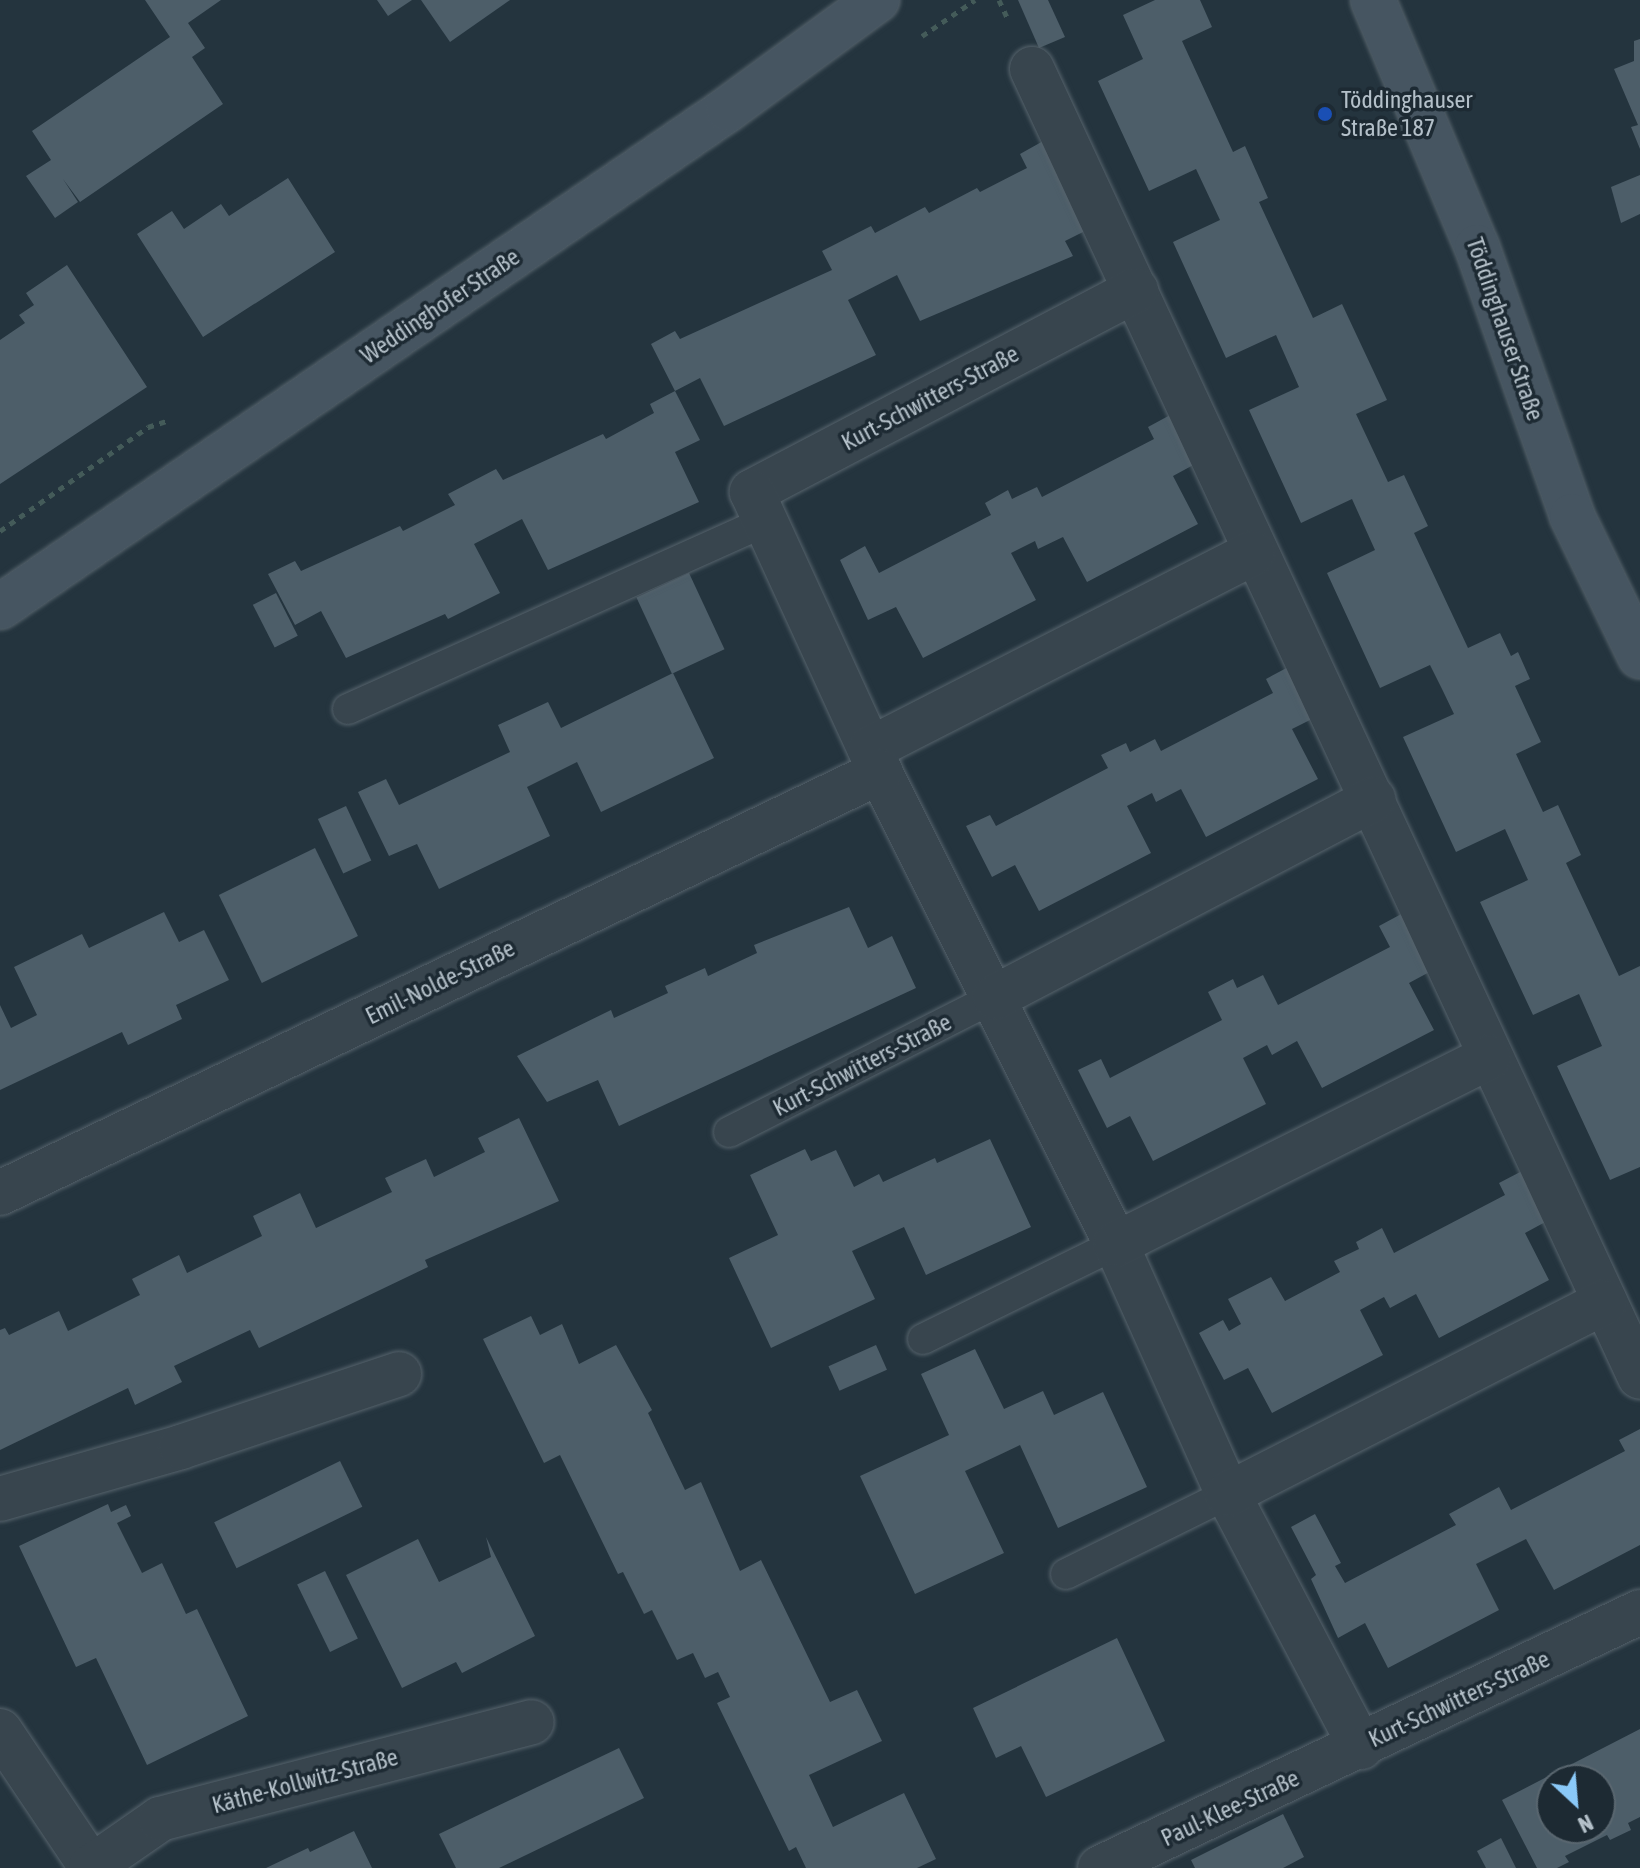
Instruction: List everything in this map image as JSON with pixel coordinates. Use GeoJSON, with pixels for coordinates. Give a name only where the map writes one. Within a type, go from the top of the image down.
{"type":"FeatureCollection","features":[{"type":"Feature","properties":{"kind":"street","name":"Weddinghofer Straße"},"geometry":{"type":"LineString","coordinates":[[0,607],[728,109],[877,0]]}},
{"type":"Feature","properties":{"kind":"street","name":"Töddinghauser Straße"},"geometry":{"type":"LineString","coordinates":[[1373,0],[1477,247],[1572,516],[1640,656]]}},
{"type":"Feature","properties":{"kind":"street"},"geometry":{"type":"LineString","coordinates":[[1032,69],[1136,290],[1253,553],[1373,799],[1489,1057],[1640,1377]]}},
{"type":"Feature","properties":{"kind":"street","name":"Kurt-Schwitters-Straße"},"geometry":{"type":"LineString","coordinates":[[1136,290],[752,492],[875,761],[1116,1244],[1228,1494],[1361,1747],[1640,1612]]}},
{"type":"Feature","properties":{"kind":"street"},"geometry":{"type":"LineString","coordinates":[[875,761],[1253,553]]}},
{"type":"Feature","properties":{"kind":"street","name":"Emil-Nolde-Straße"},"geometry":{"type":"LineString","coordinates":[[0,1193],[875,761]]}},
{"type":"Feature","properties":{"kind":"street","name":"Kurt-Schwitters-Straße"},"geometry":{"type":"LineString","coordinates":[[995,997],[1373,799]]}},
{"type":"Feature","properties":{"kind":"street"},"geometry":{"type":"LineString","coordinates":[[1116,1244],[1489,1057]]}},
{"type":"Feature","properties":{"kind":"street"},"geometry":{"type":"LineString","coordinates":[[1228,1494],[1605,1302]]}},
{"type":"Feature","properties":{"kind":"street"},"geometry":{"type":"LineString","coordinates":[[0,1499],[181,1447],[399,1374]]}},
{"type":"Feature","properties":{"kind":"street","name":"Käthe-Kollwitz-Straße"},"geometry":{"type":"LineString","coordinates":[[0,1731],[91,1868],[160,1819],[532,1722]]}},
{"type":"Feature","properties":{"kind":"street","name":"Paul-Klee-Straße"},"geometry":{"type":"LineString","coordinates":[[1100,1868],[1361,1747]]}},
{"type":"Feature","properties":{"kind":"lane"},"geometry":{"type":"LineString","coordinates":[[348,709],[766,521]]}},
{"type":"Feature","properties":{"kind":"lane","name":"Kurt-Schwitters-Straße"},"geometry":{"type":"LineString","coordinates":[[729,1132],[995,997]]}},
{"type":"Feature","properties":{"kind":"lane"},"geometry":{"type":"LineString","coordinates":[[923,1339],[1116,1244]]}},
{"type":"Feature","properties":{"kind":"lane"},"geometry":{"type":"LineString","coordinates":[[1066,1574],[1228,1494]]}},
{"type":"Feature","properties":{"kind":"building"},"geometry":{"type":"Polygon","coordinates":[[[145,0],[221,0],[188,23],[205,48],[192,57],[223,104],[80,202],[63,179],[78,202],[55,218],[26,176],[51,160],[32,131],[170,37],[145,0]]]}},
{"type":"Feature","properties":{"kind":"building"},"geometry":{"type":"Polygon","coordinates":[[[377,0],[412,0],[388,16],[377,0]]]}},
{"type":"Feature","properties":{"kind":"building"},"geometry":{"type":"Polygon","coordinates":[[[421,0],[510,0],[450,42],[421,0]]]}},
{"type":"Feature","properties":{"kind":"building"},"geometry":{"type":"Polygon","coordinates":[[[1018,0],[1048,0],[1065,37],[1039,48],[1018,0]]]}},
{"type":"Feature","properties":{"kind":"building"},"geometry":{"type":"Polygon","coordinates":[[[1155,0],[1200,0],[1212,27],[1182,41],[1233,152],[1245,146],[1268,198],[1259,202],[1313,318],[1342,304],[1387,400],[1356,414],[1388,482],[1404,475],[1428,526],[1414,533],[1468,648],[1500,633],[1511,656],[1518,652],[1530,679],[1515,686],[1541,742],[1516,754],[1543,812],[1558,805],[1581,855],[1566,863],[1619,976],[1640,966],[1640,1167],[1610,1180],[1557,1066],[1602,1046],[1579,994],[1533,1015],[1480,902],[1528,880],[1505,829],[1456,852],[1403,737],[1454,714],[1430,665],[1380,688],[1327,573],[1375,550],[1352,499],[1301,523],[1249,410],[1299,387],[1276,335],[1226,358],[1173,242],[1220,220],[1196,169],[1149,191],[1098,81],[1143,59],[1123,15],[1155,0]]]}},
{"type":"Feature","properties":{"kind":"building"},"geometry":{"type":"Polygon","coordinates":[[[1640,39],[1640,149],[1631,127],[1638,125],[1614,69],[1634,61],[1634,41],[1640,39]]]}},
{"type":"Feature","properties":{"kind":"building"},"geometry":{"type":"Polygon","coordinates":[[[1045,140],[1091,228],[1065,241],[1073,256],[920,321],[897,275],[848,300],[876,355],[724,426],[700,378],[675,391],[651,344],[675,331],[680,339],[832,270],[822,251],[871,226],[875,233],[925,207],[929,213],[977,188],[980,192],[1027,168],[1020,154],[1045,140]]]}},
{"type":"Feature","properties":{"kind":"building"},"geometry":{"type":"Polygon","coordinates":[[[1640,175],[1640,214],[1621,223],[1611,187],[1640,175]]]}},
{"type":"Feature","properties":{"kind":"building"},"geometry":{"type":"Polygon","coordinates":[[[288,178],[335,252],[203,337],[137,234],[172,211],[184,229],[221,204],[229,216],[288,178]]]}},
{"type":"Feature","properties":{"kind":"building"},"geometry":{"type":"Polygon","coordinates":[[[67,265],[147,387],[0,484],[0,340],[25,323],[19,315],[34,305],[26,293],[67,265]]]}},
{"type":"Feature","properties":{"kind":"building"},"geometry":{"type":"Polygon","coordinates":[[[675,391],[700,440],[675,452],[699,502],[548,570],[522,519],[474,544],[500,593],[448,619],[445,614],[346,658],[321,611],[295,625],[268,574],[295,561],[301,571],[400,526],[403,531],[455,505],[448,494],[496,469],[503,480],[603,434],[606,439],[654,413],[650,404],[675,391]]]}},
{"type":"Feature","properties":{"kind":"building"},"geometry":{"type":"Polygon","coordinates":[[[1172,414],[1197,463],[1173,476],[1198,524],[1087,582],[1063,537],[1038,549],[1035,541],[1011,553],[1036,600],[923,658],[896,607],[868,620],[840,560],[865,546],[879,573],[991,515],[985,503],[1008,490],[1012,499],[1037,487],[1042,497],[1154,439],[1148,427],[1172,414]]]}},
{"type":"Feature","properties":{"kind":"building"},"geometry":{"type":"Polygon","coordinates":[[[689,573],[724,649],[672,674],[636,598],[689,573]]]}},
{"type":"Feature","properties":{"kind":"building"},"geometry":{"type":"Polygon","coordinates":[[[276,593],[298,636],[275,648],[253,605],[276,593]]]}},
{"type":"Feature","properties":{"kind":"building"},"geometry":{"type":"Polygon","coordinates":[[[1292,665],[1318,716],[1292,729],[1318,779],[1206,837],[1181,789],[1156,802],[1152,793],[1127,806],[1151,853],[1039,911],[1015,865],[992,877],[966,826],[990,815],[996,826],[1108,768],[1101,755],[1126,743],[1130,752],[1155,739],[1161,751],[1273,693],[1266,679],[1292,665]]]}},
{"type":"Feature","properties":{"kind":"building"},"geometry":{"type":"Polygon","coordinates":[[[673,673],[714,758],[601,812],[577,762],[527,787],[550,836],[439,889],[417,844],[389,856],[358,792],[386,779],[399,805],[510,752],[498,725],[548,702],[561,728],[673,673]]]}},
{"type":"Feature","properties":{"kind":"building"},"geometry":{"type":"Polygon","coordinates":[[[346,806],[371,860],[343,873],[318,819],[346,806]]]}},
{"type":"Feature","properties":{"kind":"building"},"geometry":{"type":"Polygon","coordinates":[[[315,848],[358,936],[262,983],[219,895],[315,848]]]}},
{"type":"Feature","properties":{"kind":"building"},"geometry":{"type":"Polygon","coordinates":[[[849,907],[868,948],[892,936],[916,988],[619,1126],[598,1080],[547,1102],[517,1056],[611,1010],[614,1018],[668,993],[665,986],[705,968],[708,976],[757,953],[754,945],[849,907]]]}},
{"type":"Feature","properties":{"kind":"building"},"geometry":{"type":"Polygon","coordinates":[[[164,912],[179,942],[204,930],[229,980],[176,1005],[182,1019],[128,1045],[122,1032],[0,1090],[0,1005],[11,1028],[37,1015],[14,967],[82,934],[89,948],[164,912]]]}},
{"type":"Feature","properties":{"kind":"building"},"geometry":{"type":"Polygon","coordinates":[[[1405,912],[1435,969],[1409,983],[1434,1030],[1322,1088],[1297,1041],[1272,1055],[1267,1045],[1243,1058],[1266,1104],[1153,1161],[1130,1116],[1107,1128],[1078,1070],[1101,1059],[1110,1078],[1222,1020],[1208,992],[1233,979],[1237,988],[1263,975],[1278,1005],[1390,947],[1379,926],[1405,912]]]}},
{"type":"Feature","properties":{"kind":"building"},"geometry":{"type":"Polygon","coordinates":[[[519,1118],[559,1201],[425,1260],[428,1267],[259,1348],[250,1330],[174,1366],[182,1382],[135,1405],[128,1388],[0,1450],[0,1330],[5,1328],[9,1335],[59,1311],[68,1331],[140,1295],[132,1279],[179,1255],[187,1273],[262,1236],[253,1216],[300,1193],[316,1228],[392,1192],[385,1178],[426,1159],[434,1177],[485,1152],[478,1138],[519,1118]]]}},
{"type":"Feature","properties":{"kind":"building"},"geometry":{"type":"Polygon","coordinates":[[[990,1139],[1031,1227],[926,1275],[904,1227],[852,1251],[875,1299],[771,1348],[729,1258],[778,1235],[750,1175],[805,1149],[811,1161],[836,1150],[854,1187],[879,1174],[883,1182],[935,1158],[937,1163],[990,1139]]]}},
{"type":"Feature","properties":{"kind":"building"},"geometry":{"type":"Polygon","coordinates":[[[1522,1171],[1549,1220],[1525,1233],[1549,1280],[1439,1338],[1416,1294],[1390,1308],[1384,1297],[1360,1310],[1383,1355],[1272,1413],[1248,1368],[1224,1380],[1199,1333],[1223,1320],[1229,1331],[1241,1324],[1228,1299],[1271,1277],[1285,1301],[1340,1272],[1334,1261],[1359,1249],[1356,1242],[1382,1228],[1394,1253],[1505,1195],[1499,1183],[1522,1171]]]}},
{"type":"Feature","properties":{"kind":"building"},"geometry":{"type":"Polygon","coordinates":[[[531,1316],[540,1335],[562,1324],[579,1364],[616,1345],[652,1410],[648,1413],[685,1490],[701,1482],[740,1571],[761,1560],[830,1702],[857,1690],[882,1741],[809,1775],[833,1827],[904,1793],[936,1859],[917,1868],[806,1868],[796,1847],[789,1851],[717,1703],[730,1697],[718,1672],[705,1678],[693,1653],[677,1660],[652,1610],[644,1614],[623,1572],[618,1574],[560,1455],[544,1463],[483,1339],[531,1316]]]}},
{"type":"Feature","properties":{"kind":"building"},"geometry":{"type":"Polygon","coordinates":[[[876,1345],[887,1370],[839,1391],[828,1366],[876,1345]]]}},
{"type":"Feature","properties":{"kind":"building"},"geometry":{"type":"Polygon","coordinates":[[[975,1349],[1004,1409],[1043,1391],[1054,1415],[1103,1392],[1147,1487],[1058,1528],[1020,1445],[965,1471],[1004,1553],[915,1594],[860,1476],[949,1435],[921,1374],[975,1349]]]}},
{"type":"Feature","properties":{"kind":"building"},"geometry":{"type":"Polygon","coordinates":[[[1640,1429],[1640,1545],[1554,1590],[1526,1539],[1476,1564],[1499,1610],[1388,1668],[1365,1623],[1338,1638],[1311,1579],[1316,1575],[1291,1527],[1315,1514],[1341,1563],[1335,1566],[1345,1583],[1456,1525],[1449,1514],[1499,1487],[1511,1510],[1625,1451],[1619,1440],[1640,1429]]]}},
{"type":"Feature","properties":{"kind":"building"},"geometry":{"type":"Polygon","coordinates":[[[340,1461],[362,1507],[237,1568],[214,1522],[340,1461]]]}},
{"type":"Feature","properties":{"kind":"building"},"geometry":{"type":"Polygon","coordinates":[[[108,1504],[111,1512],[126,1505],[131,1516],[117,1523],[142,1573],[162,1563],[186,1614],[197,1609],[248,1716],[147,1765],[96,1658],[76,1667],[19,1546],[108,1504]]]}},
{"type":"Feature","properties":{"kind":"building"},"geometry":{"type":"Polygon","coordinates":[[[486,1537],[535,1636],[462,1673],[456,1662],[402,1688],[346,1575],[418,1539],[439,1582],[491,1557],[486,1537]]]}},
{"type":"Feature","properties":{"kind":"building"},"geometry":{"type":"Polygon","coordinates":[[[325,1571],[358,1638],[330,1652],[297,1585],[325,1571]]]}},
{"type":"Feature","properties":{"kind":"building"},"geometry":{"type":"Polygon","coordinates":[[[1117,1638],[1165,1741],[1046,1797],[1021,1746],[996,1758],[973,1708],[1117,1638]]]}},
{"type":"Feature","properties":{"kind":"building"},"geometry":{"type":"Polygon","coordinates":[[[1640,1729],[1640,1817],[1628,1823],[1631,1830],[1616,1837],[1616,1764],[1572,1764],[1640,1729]]]}},
{"type":"Feature","properties":{"kind":"building"},"geometry":{"type":"Polygon","coordinates":[[[619,1748],[644,1798],[499,1868],[456,1868],[439,1834],[619,1748]]]}},
{"type":"Feature","properties":{"kind":"building"},"geometry":{"type":"Polygon","coordinates":[[[1536,1783],[1536,1844],[1589,1844],[1565,1856],[1569,1862],[1557,1868],[1537,1868],[1502,1800],[1536,1783]]]}},
{"type":"Feature","properties":{"kind":"building"},"geometry":{"type":"Polygon","coordinates":[[[1283,1814],[1304,1857],[1283,1868],[1195,1868],[1191,1860],[1283,1814]]]}},
{"type":"Feature","properties":{"kind":"building"},"geometry":{"type":"Polygon","coordinates":[[[354,1831],[372,1868],[266,1868],[308,1848],[310,1852],[354,1831]]]}},
{"type":"Feature","properties":{"kind":"building"},"geometry":{"type":"Polygon","coordinates":[[[1501,1838],[1516,1868],[1486,1868],[1477,1851],[1501,1838]]]}},
{"type":"Feature","properties":{"kind":"place","name":"Töddinghauser Straße 187"},"geometry":{"type":"Point","coordinates":[1325,114]}}]}
